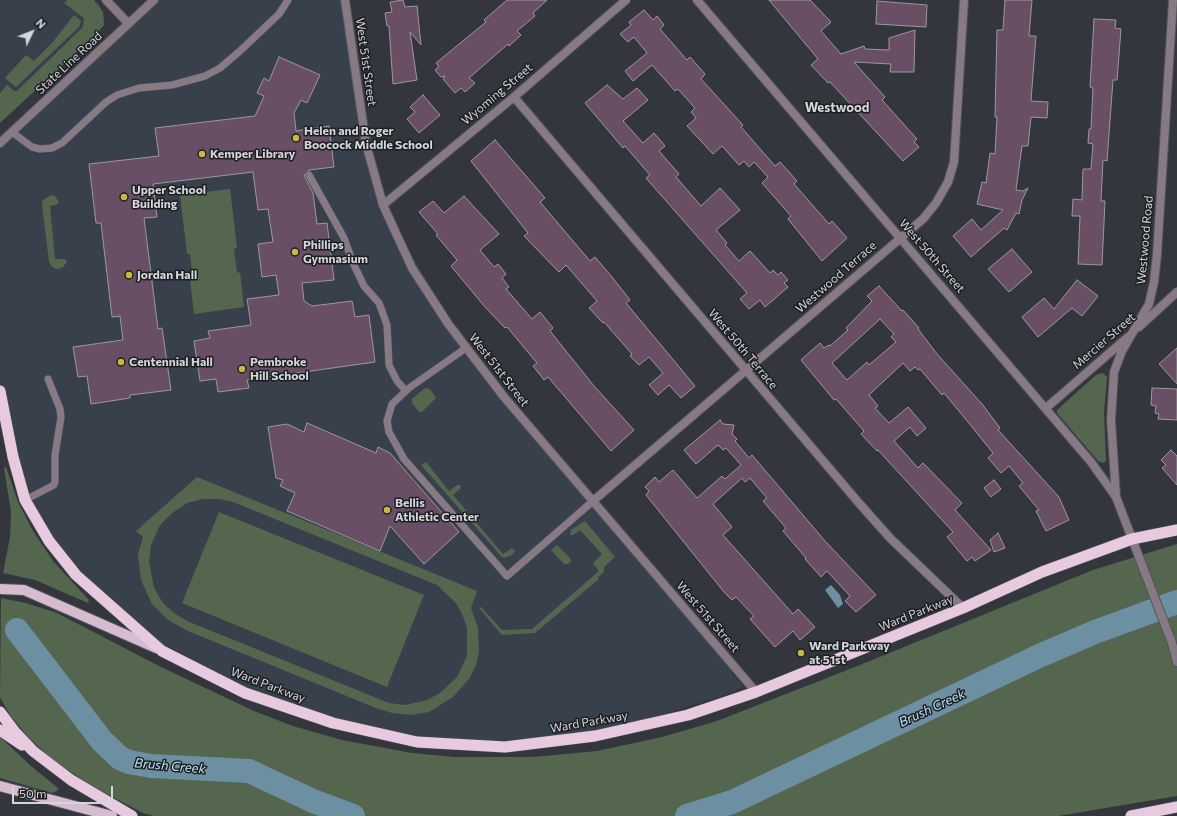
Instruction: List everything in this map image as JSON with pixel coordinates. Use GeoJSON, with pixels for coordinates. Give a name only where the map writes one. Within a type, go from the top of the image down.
{"type":"FeatureCollection","features":[{"type":"Feature","properties":{"kind":"highway"},"geometry":{"type":"LineString","coordinates":[[0,391],[13,457],[25,500],[49,541],[76,576],[162,651]]}},
{"type":"Feature","properties":{"kind":"highway","name":"Ward Parkway"},"geometry":{"type":"LineString","coordinates":[[162,651],[252,695],[333,723],[417,742],[505,747],[594,736],[688,715],[756,692],[963,608],[1042,572],[1132,539],[1177,530]]}},
{"type":"Feature","properties":{"kind":"highway"},"geometry":{"type":"LineString","coordinates":[[0,712],[33,751]]}},
{"type":"Feature","properties":{"kind":"highway"},"geometry":{"type":"LineString","coordinates":[[0,730],[10,738],[33,751],[71,780],[132,816]]}},
{"type":"Feature","properties":{"kind":"highway"},"geometry":{"type":"LineString","coordinates":[[1131,816],[1177,807]]}},
{"type":"Feature","properties":{"kind":"main road","name":"Ward Parkway"},"geometry":{"type":"LineString","coordinates":[[0,589],[24,590],[162,651]]}},
{"type":"Feature","properties":{"kind":"main road"},"geometry":{"type":"LineString","coordinates":[[0,786],[112,816]]}},
{"type":"Feature","properties":{"kind":"street"},"geometry":{"type":"LineString","coordinates":[[106,0],[128,24]]}},
{"type":"Feature","properties":{"kind":"street","name":"State Line Road"},"geometry":{"type":"LineString","coordinates":[[0,143],[154,0]]}},
{"type":"Feature","properties":{"kind":"street","name":"West 51st Street"},"geometry":{"type":"LineString","coordinates":[[345,0],[366,144],[383,204],[412,268],[466,348],[504,397],[756,692]]}},
{"type":"Feature","properties":{"kind":"street","name":"Wyoming Street"},"geometry":{"type":"LineString","coordinates":[[383,204],[514,97],[626,0]]}},
{"type":"Feature","properties":{"kind":"street","name":"West 50th Street"},"geometry":{"type":"LineString","coordinates":[[697,0],[1092,462],[1116,497],[1172,643],[1177,662]]}},
{"type":"Feature","properties":{"kind":"street","name":"Westwood Terrace"},"geometry":{"type":"LineString","coordinates":[[593,501],[923,219],[936,203],[948,182],[954,162],[964,0]]}},
{"type":"Feature","properties":{"kind":"street","name":"Westwood Road"},"geometry":{"type":"LineString","coordinates":[[1116,497],[1111,420],[1114,372],[1122,351],[1149,304],[1156,262],[1173,0]]}},
{"type":"Feature","properties":{"kind":"street","name":"West 50th Terrace"},"geometry":{"type":"LineString","coordinates":[[514,97],[745,371],[890,538],[963,608]]}},
{"type":"Feature","properties":{"kind":"street","name":"Mercier Street"},"geometry":{"type":"LineString","coordinates":[[1046,408],[1134,332],[1177,292]]}},
{"type":"Feature","properties":{"kind":"lane"},"geometry":{"type":"LineString","coordinates":[[12,132],[32,147],[40,149],[52,148],[62,143],[106,102],[117,95],[139,88],[172,86],[205,76],[220,68],[240,51],[279,14],[288,0]]}},
{"type":"Feature","properties":{"kind":"lane"},"geometry":{"type":"LineString","coordinates":[[309,175],[344,238],[353,263],[364,286],[378,303],[388,325],[389,365],[396,381],[406,391]]}},
{"type":"Feature","properties":{"kind":"lane"},"geometry":{"type":"LineString","coordinates":[[466,348],[406,391],[392,404],[387,421],[389,432],[404,459],[507,576],[593,501]]}},
{"type":"Feature","properties":{"kind":"lane"},"geometry":{"type":"LineString","coordinates":[[25,500],[54,485],[55,481],[55,455],[61,417],[60,409],[48,379]]}},
{"type":"Feature","properties":{"kind":"shaded area"},"geometry":{"type":"Polygon","coordinates":[[[0,0],[94,0],[101,7],[104,16],[104,25],[99,32],[0,123],[0,0]]]}},
{"type":"Feature","properties":{"kind":"shaded area","name":"Pembroke Hill School"},"geometry":{"type":"Polygon","coordinates":[[[144,0],[346,0],[383,205],[466,348],[736,668],[732,674],[743,686],[733,692],[595,736],[505,747],[417,742],[245,693],[162,651],[79,571],[25,500],[0,391],[0,143],[150,3],[144,0]]]}},
{"type":"Feature","properties":{"kind":"green space"},"geometry":{"type":"Polygon","coordinates":[[[67,0],[94,0],[103,12],[104,25],[0,123],[0,93],[7,85],[14,91],[17,91],[83,27],[84,18],[64,3],[67,0]]]}},
{"type":"Feature","properties":{"kind":"green space"},"geometry":{"type":"Polygon","coordinates":[[[74,15],[81,21],[79,27],[16,87],[5,78],[26,55],[34,61],[51,44],[74,15]]]}},
{"type":"Feature","properties":{"kind":"green space"},"geometry":{"type":"Polygon","coordinates":[[[230,189],[237,248],[234,249],[237,273],[240,272],[244,307],[194,314],[190,280],[193,279],[190,254],[187,254],[180,195],[230,189]]]}},
{"type":"Feature","properties":{"kind":"green space"},"geometry":{"type":"Polygon","coordinates":[[[51,195],[55,196],[59,202],[56,205],[50,206],[55,259],[65,259],[67,262],[62,268],[57,269],[52,267],[49,262],[42,205],[43,200],[51,195]]]}},
{"type":"Feature","properties":{"kind":"green space"},"geometry":{"type":"Polygon","coordinates":[[[1103,373],[1107,377],[1104,413],[1106,461],[1103,463],[1098,461],[1057,413],[1057,410],[1096,375],[1103,373]]]}},
{"type":"Feature","properties":{"kind":"green space"},"geometry":{"type":"Polygon","coordinates":[[[425,388],[430,389],[436,398],[422,412],[419,412],[412,403],[412,399],[425,388]]]}},
{"type":"Feature","properties":{"kind":"green space"},"geometry":{"type":"Polygon","coordinates":[[[426,462],[449,491],[457,485],[460,485],[461,488],[453,495],[503,554],[512,548],[515,551],[512,555],[504,558],[501,556],[421,465],[426,462]]]}},
{"type":"Feature","properties":{"kind":"green space"},"geometry":{"type":"Polygon","coordinates":[[[6,467],[18,502],[33,531],[53,561],[89,600],[88,603],[35,580],[3,573],[10,537],[11,512],[4,468],[6,467]]]}},
{"type":"Feature","properties":{"kind":"green space"},"geometry":{"type":"Polygon","coordinates":[[[197,477],[477,591],[471,608],[478,628],[479,652],[476,665],[469,679],[453,697],[429,712],[411,715],[392,713],[376,708],[188,631],[168,620],[152,604],[141,580],[138,554],[143,537],[136,531],[197,477]],[[203,499],[187,503],[172,513],[160,525],[151,545],[149,561],[154,588],[163,603],[174,613],[187,621],[389,703],[405,705],[427,700],[440,693],[457,677],[467,656],[467,628],[456,603],[437,585],[233,502],[220,499],[203,499]]]}},
{"type":"Feature","properties":{"kind":"green space"},"geometry":{"type":"Polygon","coordinates":[[[219,512],[424,595],[387,687],[182,603],[219,512]]]}},
{"type":"Feature","properties":{"kind":"green space"},"geometry":{"type":"Polygon","coordinates":[[[585,521],[615,557],[604,567],[604,572],[598,577],[599,579],[535,633],[502,635],[479,608],[481,607],[502,630],[532,629],[599,571],[593,563],[602,554],[580,530],[573,535],[570,535],[571,530],[585,521]]]}},
{"type":"Feature","properties":{"kind":"green space"},"geometry":{"type":"Polygon","coordinates":[[[1177,544],[1177,796],[1058,816],[153,816],[143,813],[90,785],[53,760],[29,738],[10,715],[0,697],[1,598],[26,603],[57,613],[161,667],[254,711],[293,726],[342,740],[412,753],[455,757],[533,757],[597,751],[662,737],[717,721],[860,665],[1093,570],[1177,544]]]}},
{"type":"Feature","properties":{"kind":"green space"},"geometry":{"type":"Polygon","coordinates":[[[557,545],[570,558],[571,562],[564,564],[551,550],[557,545]]]}},
{"type":"Feature","properties":{"kind":"green space"},"geometry":{"type":"Polygon","coordinates":[[[0,737],[31,766],[58,788],[57,791],[52,793],[0,778],[0,737]]]}},
{"type":"Feature","properties":{"kind":"water"},"geometry":{"type":"Polygon","coordinates":[[[831,585],[840,595],[843,604],[838,608],[825,590],[831,585]]]}},
{"type":"Feature","properties":{"kind":"building"},"geometry":{"type":"Polygon","coordinates":[[[403,0],[405,7],[417,6],[421,45],[410,32],[417,80],[393,84],[389,26],[387,26],[385,13],[392,12],[390,2],[403,0]]]}},
{"type":"Feature","properties":{"kind":"building"},"geometry":{"type":"Polygon","coordinates":[[[507,0],[547,0],[533,13],[535,16],[517,31],[521,35],[509,46],[508,44],[469,78],[475,83],[465,92],[461,88],[455,93],[443,79],[445,76],[441,77],[435,70],[439,67],[436,63],[486,22],[484,20],[507,0]]]}},
{"type":"Feature","properties":{"kind":"building"},"geometry":{"type":"Polygon","coordinates":[[[769,0],[810,0],[831,22],[821,31],[841,54],[864,46],[865,49],[889,50],[889,38],[915,30],[914,72],[890,72],[891,64],[854,62],[885,97],[882,100],[917,139],[914,142],[919,147],[903,161],[830,82],[828,83],[811,65],[818,59],[769,0]]]}},
{"type":"Feature","properties":{"kind":"building"},"geometry":{"type":"Polygon","coordinates":[[[1005,0],[1032,0],[1029,36],[1036,36],[1031,101],[1048,102],[1047,118],[1031,117],[1028,146],[1022,146],[1016,190],[1023,191],[1028,188],[1022,200],[1019,214],[1016,213],[1007,230],[1004,228],[971,257],[953,236],[972,219],[981,230],[1003,210],[977,204],[982,182],[986,183],[990,153],[995,154],[997,117],[995,117],[997,30],[1003,30],[1005,0]]]}},
{"type":"Feature","properties":{"kind":"building"},"geometry":{"type":"Polygon","coordinates":[[[877,1],[927,5],[926,27],[876,24],[877,1]]]}},
{"type":"Feature","properties":{"kind":"building"},"geometry":{"type":"Polygon","coordinates":[[[644,10],[653,20],[657,16],[664,25],[660,29],[687,60],[690,57],[705,74],[701,79],[743,125],[741,127],[775,166],[780,162],[797,181],[794,184],[829,224],[832,221],[847,238],[822,261],[788,219],[791,216],[762,183],[768,177],[754,162],[749,167],[744,161],[739,165],[722,146],[713,154],[687,126],[696,118],[691,112],[695,108],[678,89],[675,91],[652,65],[633,81],[625,71],[647,53],[634,37],[628,42],[620,34],[631,25],[629,22],[644,10]]]}},
{"type":"Feature","properties":{"kind":"building"},"geometry":{"type":"Polygon","coordinates":[[[1094,19],[1116,20],[1115,28],[1121,29],[1117,80],[1113,80],[1107,161],[1103,160],[1101,201],[1105,201],[1102,265],[1078,264],[1080,216],[1072,216],[1073,199],[1082,200],[1083,169],[1091,169],[1093,144],[1088,143],[1089,129],[1091,129],[1093,88],[1090,87],[1094,19]]]}},
{"type":"Feature","properties":{"kind":"building"},"geometry":{"type":"Polygon","coordinates":[[[279,57],[320,75],[307,103],[301,100],[294,113],[296,131],[329,126],[334,167],[309,170],[304,175],[313,193],[317,224],[327,223],[334,280],[302,283],[304,301],[312,306],[352,301],[355,317],[369,315],[375,362],[247,380],[249,388],[218,392],[216,379],[200,381],[194,341],[210,338],[208,331],[251,325],[247,299],[279,295],[276,275],[262,277],[258,244],[273,242],[268,209],[258,210],[253,172],[153,184],[157,217],[144,218],[158,329],[162,328],[171,390],[130,395],[130,398],[91,404],[87,376],[78,377],[73,347],[123,340],[120,316],[112,317],[101,223],[96,223],[89,164],[159,156],[155,128],[255,116],[264,96],[257,93],[264,78],[269,81],[279,57]]]}},
{"type":"Feature","properties":{"kind":"building"},"geometry":{"type":"Polygon","coordinates":[[[607,85],[623,99],[637,88],[648,100],[623,121],[643,143],[654,133],[665,146],[659,151],[679,174],[676,177],[701,206],[720,188],[740,210],[716,230],[727,243],[725,245],[739,261],[750,251],[770,273],[773,270],[778,275],[781,272],[788,280],[784,283],[788,287],[765,307],[760,300],[749,309],[740,299],[747,293],[646,178],[650,175],[625,146],[623,148],[585,103],[607,85]]]}},
{"type":"Feature","properties":{"kind":"building"},"geometry":{"type":"Polygon","coordinates":[[[423,95],[440,115],[419,133],[407,119],[415,112],[410,107],[423,95]]]}},
{"type":"Feature","properties":{"kind":"building"},"geometry":{"type":"Polygon","coordinates":[[[495,140],[545,198],[540,202],[590,261],[595,257],[612,277],[630,300],[626,303],[695,386],[681,398],[669,385],[658,395],[649,385],[663,373],[649,357],[639,365],[630,356],[632,354],[604,322],[603,323],[589,308],[597,301],[566,265],[559,272],[524,236],[528,233],[471,161],[495,140]]]}},
{"type":"Feature","properties":{"kind":"building"},"geometry":{"type":"Polygon","coordinates":[[[464,196],[499,234],[480,250],[494,267],[498,264],[506,274],[502,278],[509,287],[506,289],[532,319],[540,312],[553,328],[550,331],[594,386],[634,430],[611,451],[548,377],[544,380],[533,366],[537,363],[507,327],[505,328],[485,307],[451,266],[457,260],[436,235],[438,234],[419,212],[433,201],[444,213],[464,196]]]}},
{"type":"Feature","properties":{"kind":"building"},"geometry":{"type":"Polygon","coordinates":[[[1012,249],[1032,272],[1009,292],[988,269],[1012,249]]]}},
{"type":"Feature","properties":{"kind":"building"},"geometry":{"type":"Polygon","coordinates":[[[1077,280],[1098,296],[1082,316],[1072,308],[1038,337],[1022,317],[1044,298],[1054,309],[1077,280]]]}},
{"type":"Feature","properties":{"kind":"building"},"geometry":{"type":"Polygon","coordinates":[[[879,286],[902,311],[903,310],[919,328],[918,329],[937,354],[982,404],[1000,428],[998,430],[1059,497],[1069,520],[1046,531],[1036,511],[1039,510],[1019,486],[1023,483],[1009,466],[1001,473],[988,458],[993,453],[944,393],[942,395],[920,369],[918,370],[915,367],[910,371],[903,363],[869,395],[878,406],[875,408],[889,423],[908,407],[926,428],[917,436],[910,427],[894,441],[918,468],[923,463],[962,503],[955,510],[991,550],[975,561],[972,557],[967,561],[947,537],[953,532],[878,450],[877,451],[861,434],[864,431],[836,399],[834,400],[801,360],[820,343],[824,348],[829,345],[830,346],[848,330],[846,328],[872,301],[867,296],[879,286]],[[880,319],[832,363],[847,380],[867,362],[869,365],[896,342],[891,337],[894,334],[880,319]]]}},
{"type":"Feature","properties":{"kind":"building"},"geometry":{"type":"Polygon","coordinates":[[[1177,348],[1177,384],[1159,364],[1177,348]]]}},
{"type":"Feature","properties":{"kind":"building"},"geometry":{"type":"Polygon","coordinates":[[[1152,388],[1177,389],[1177,420],[1158,419],[1159,414],[1155,413],[1156,406],[1151,405],[1152,388]]]}},
{"type":"Feature","properties":{"kind":"building"},"geometry":{"type":"Polygon","coordinates":[[[720,420],[723,424],[734,425],[732,434],[737,439],[735,441],[749,458],[752,455],[825,541],[876,595],[856,612],[845,601],[850,596],[827,571],[821,577],[805,559],[806,558],[783,531],[786,528],[763,501],[767,498],[750,478],[745,482],[742,478],[713,504],[732,527],[723,535],[793,614],[798,609],[815,627],[800,640],[793,631],[775,647],[750,619],[754,616],[736,597],[732,600],[724,592],[646,495],[649,491],[645,487],[655,477],[659,482],[673,470],[697,498],[722,476],[725,479],[741,465],[726,448],[723,450],[718,445],[696,464],[684,450],[720,420]]]}},
{"type":"Feature","properties":{"kind":"building","name":"Bellis Athletic Center"},"geometry":{"type":"Polygon","coordinates":[[[307,423],[376,453],[378,447],[390,453],[459,532],[424,564],[390,526],[380,551],[287,511],[295,493],[280,486],[283,480],[276,478],[268,427],[287,424],[304,432],[307,423]]]}},
{"type":"Feature","properties":{"kind":"building"},"geometry":{"type":"Polygon","coordinates":[[[1171,450],[1177,456],[1177,485],[1162,468],[1166,465],[1161,460],[1171,450]]]}},
{"type":"Feature","properties":{"kind":"building"},"geometry":{"type":"Polygon","coordinates":[[[994,480],[1001,489],[991,497],[984,488],[994,480]]]}},
{"type":"Feature","properties":{"kind":"building"},"geometry":{"type":"Polygon","coordinates":[[[998,533],[1005,548],[994,552],[990,540],[998,533]]]}},
{"type":"Feature","properties":{"kind":"waterway","name":"Brush Creek"},"geometry":{"type":"LineString","coordinates":[[687,816],[732,802],[1039,656],[1095,632],[1177,602]]}},
{"type":"Feature","properties":{"kind":"waterway","name":"Brush Creek"},"geometry":{"type":"LineString","coordinates":[[17,630],[102,741],[120,758],[129,762],[151,766],[249,771],[313,801],[353,816]]}},
{"type":"Feature","properties":{"kind":"place","name":"Helen and Roger Boocock Middle School"},"geometry":{"type":"Point","coordinates":[296,138]}},
{"type":"Feature","properties":{"kind":"place","name":"Kemper Library"},"geometry":{"type":"Point","coordinates":[202,154]}},
{"type":"Feature","properties":{"kind":"place","name":"Upper School Building"},"geometry":{"type":"Point","coordinates":[124,197]}},
{"type":"Feature","properties":{"kind":"place","name":"Phillips Gymnasium"},"geometry":{"type":"Point","coordinates":[295,252]}},
{"type":"Feature","properties":{"kind":"place","name":"Jordan Hall"},"geometry":{"type":"Point","coordinates":[129,275]}},
{"type":"Feature","properties":{"kind":"place","name":"Centennial Hall"},"geometry":{"type":"Point","coordinates":[121,362]}},
{"type":"Feature","properties":{"kind":"place","name":"Pembroke Hill School"},"geometry":{"type":"Point","coordinates":[242,369]}},
{"type":"Feature","properties":{"kind":"place","name":"Bellis Athletic Center"},"geometry":{"type":"Point","coordinates":[387,510]}},
{"type":"Feature","properties":{"kind":"place","name":"Ward Parkway at 51st"},"geometry":{"type":"Point","coordinates":[801,653]}},
{"type":"Feature","properties":{"kind":"district","name":"Westwood"},"geometry":{"type":"Point","coordinates":[837,108]}}]}
